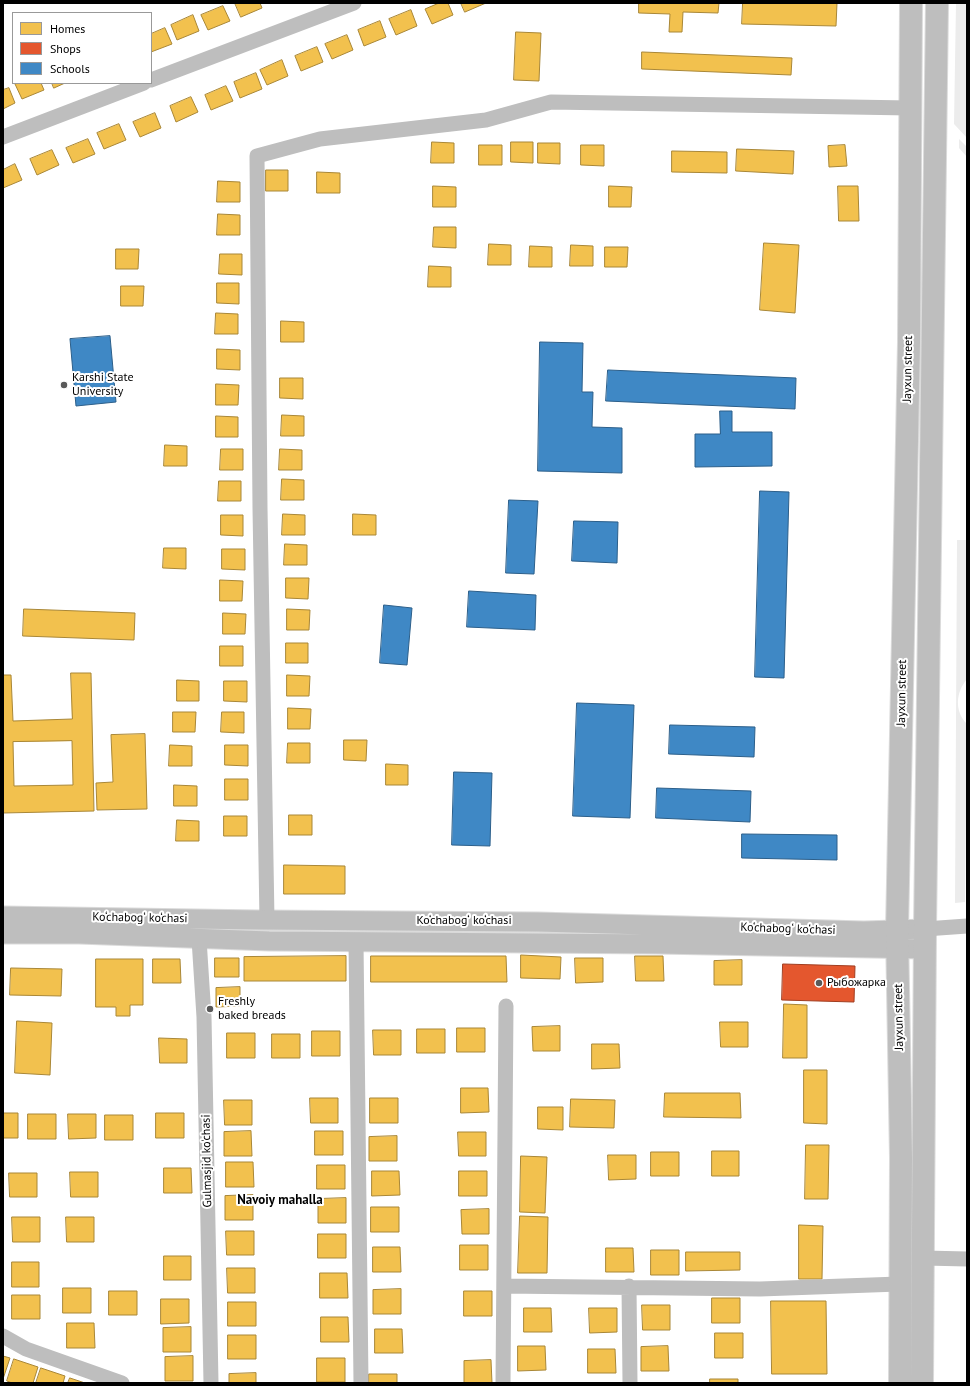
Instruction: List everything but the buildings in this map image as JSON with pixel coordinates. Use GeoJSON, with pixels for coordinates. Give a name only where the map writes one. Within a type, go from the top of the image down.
{"type":"FeatureCollection","features":[{"type":"Feature","properties":{"kind":"highway","name":"Jayxun street"},"geometry":{"type":"LineString","coordinates":[[900,1383],[899,1284],[901,1158],[898,940],[909,315],[912,3]]}},
{"type":"Feature","properties":{"kind":"highway","name":"Jayxun street"},"geometry":{"type":"LineString","coordinates":[[922,1383],[927,697],[937,3]]}},
{"type":"Feature","properties":{"kind":"highway"},"geometry":{"type":"LineString","coordinates":[[910,130],[936,130]]}},
{"type":"Feature","properties":{"kind":"highway"},"geometry":{"type":"LineString","coordinates":[[909,315],[933,316]]}},
{"type":"Feature","properties":{"kind":"highway"},"geometry":{"type":"LineString","coordinates":[[902,697],[927,697]]}},
{"type":"Feature","properties":{"kind":"main road","name":"Ko‘chabog‘ ko‘chasi"},"geometry":{"type":"LineString","coordinates":[[3,916],[538,922],[898,940]]}},
{"type":"Feature","properties":{"kind":"main road","name":"Ko‘chabog‘ ko‘chasi"},"geometry":{"type":"LineString","coordinates":[[3,934],[79,934],[260,941],[657,944],[925,939]]}},
{"type":"Feature","properties":{"kind":"street"},"geometry":{"type":"LineString","coordinates":[[152,80],[354,3]]}},
{"type":"Feature","properties":{"kind":"street"},"geometry":{"type":"LineString","coordinates":[[3,137],[141,84]]}},
{"type":"Feature","properties":{"kind":"street"},"geometry":{"type":"LineString","coordinates":[[260,941],[264,920],[257,156],[320,139],[486,120],[551,102],[910,108]]}},
{"type":"Feature","properties":{"kind":"street"},"geometry":{"type":"LineString","coordinates":[[536,943],[538,922]]}},
{"type":"Feature","properties":{"kind":"street"},"geometry":{"type":"LineString","coordinates":[[925,939],[967,926]]}},
{"type":"Feature","properties":{"kind":"street","name":"Gulmasjid ko'chasi"},"geometry":{"type":"LineString","coordinates":[[199,939],[204,1017],[211,1383]]}},
{"type":"Feature","properties":{"kind":"street"},"geometry":{"type":"LineString","coordinates":[[356,942],[361,1383]]}},
{"type":"Feature","properties":{"kind":"street"},"geometry":{"type":"LineString","coordinates":[[504,1383],[506,1006]]}},
{"type":"Feature","properties":{"kind":"street"},"geometry":{"type":"LineString","coordinates":[[924,1258],[967,1259]]}},
{"type":"Feature","properties":{"kind":"street"},"geometry":{"type":"LineString","coordinates":[[504,1286],[629,1286],[760,1289],[899,1284]]}},
{"type":"Feature","properties":{"kind":"street"},"geometry":{"type":"LineString","coordinates":[[629,1286],[630,1383]]}},
{"type":"Feature","properties":{"kind":"street"},"geometry":{"type":"LineString","coordinates":[[3,1336],[26,1350],[122,1383]]}},
{"type":"Feature","properties":{"kind":"shaded area"},"geometry":{"type":"Polygon","coordinates":[[[956,3],[967,3],[967,138],[954,124],[956,3]]]}},
{"type":"Feature","properties":{"kind":"shaded area"},"geometry":{"type":"Polygon","coordinates":[[[959,139],[967,147],[967,157],[959,148],[959,139]]]}},
{"type":"Feature","properties":{"kind":"shaded area"},"geometry":{"type":"Polygon","coordinates":[[[957,540],[967,540],[967,679],[963,684],[959,696],[958,707],[967,724],[965,902],[955,903],[957,540]]]}},
{"type":"Feature","properties":{"kind":"place","name":"Karshi State University"},"geometry":{"type":"Point","coordinates":[64,385]}},
{"type":"Feature","properties":{"kind":"place","name":"Рыбожарка"},"geometry":{"type":"Point","coordinates":[819,983]}},
{"type":"Feature","properties":{"kind":"place","name":"Freshly baked breads"},"geometry":{"type":"Point","coordinates":[210,1009]}},
{"type":"Feature","properties":{"kind":"district","name":"Navoiy mahalla"},"geometry":{"type":"Point","coordinates":[280,1200]}}]}
